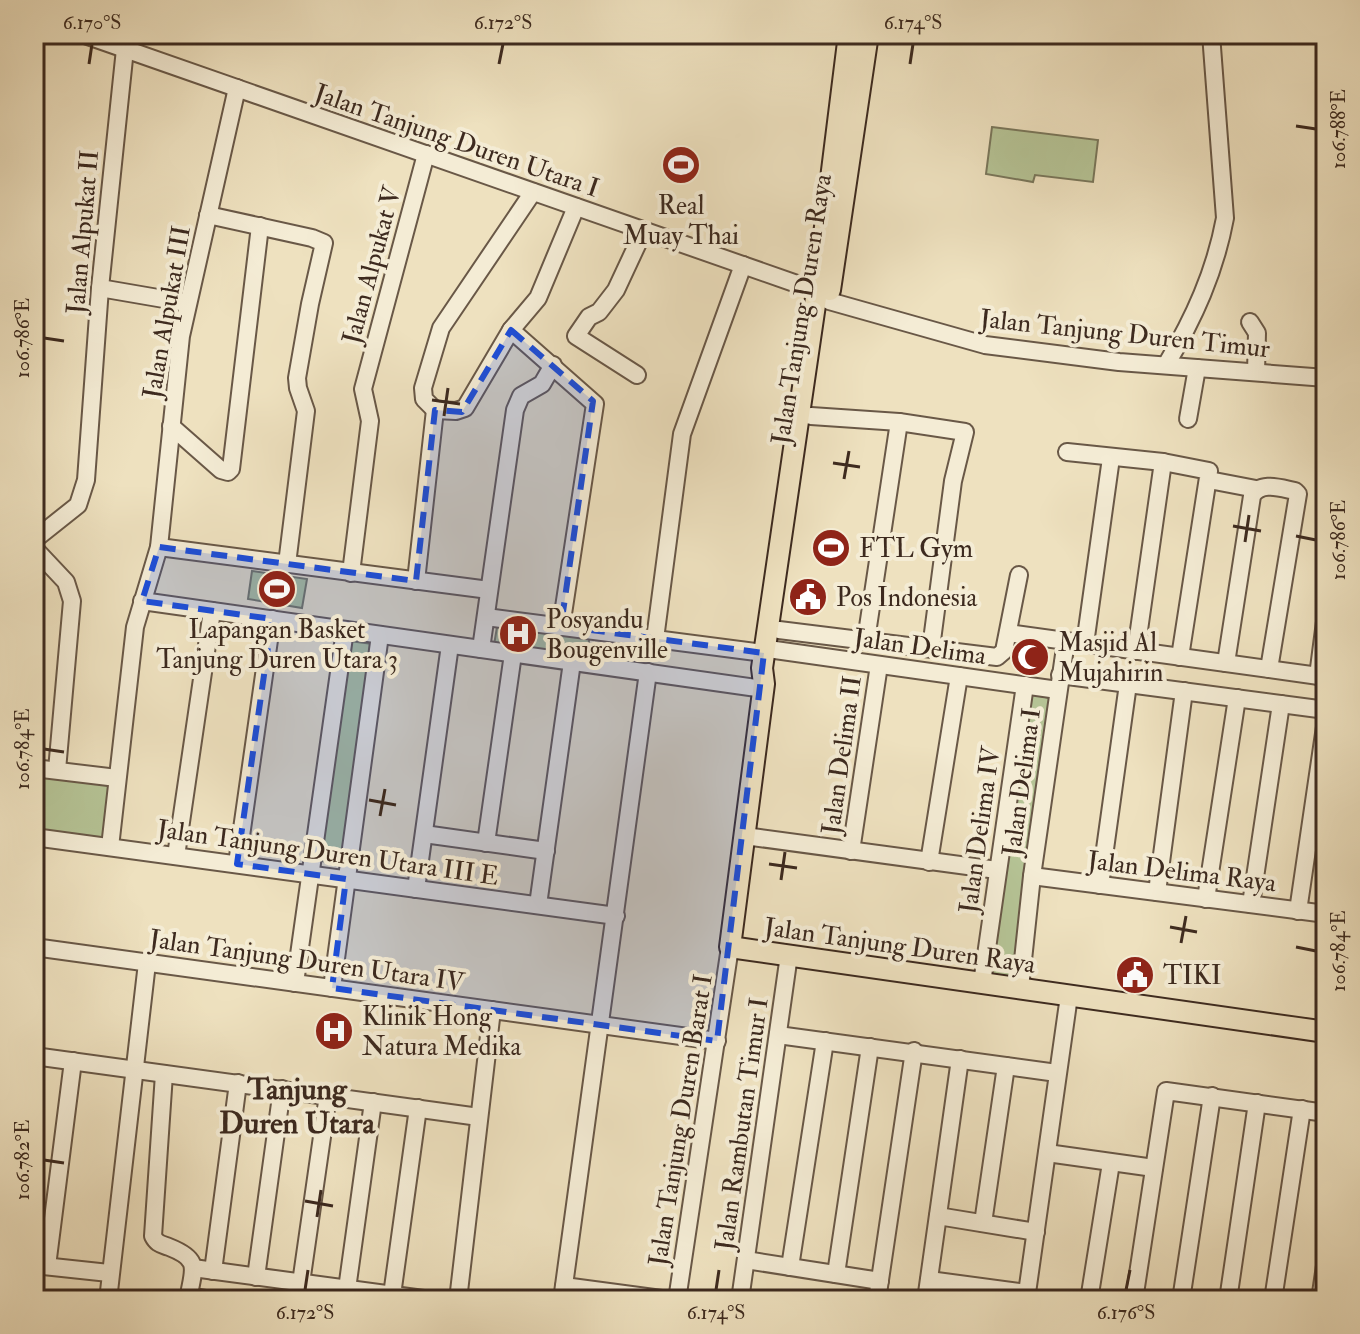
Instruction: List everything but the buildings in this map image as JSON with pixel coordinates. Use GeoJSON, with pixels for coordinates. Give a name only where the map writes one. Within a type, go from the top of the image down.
{"type":"FeatureCollection","features":[{"type":"Feature","properties":{"kind":"main road","name":"Jalan Tanjung Duren Raya"},"geometry":{"type":"LineString","coordinates":[[773,644],[811,416],[849,34]]}},
{"type":"Feature","properties":{"kind":"main road","name":"Jalan Tanjung Duren Raya"},"geometry":{"type":"LineString","coordinates":[[868,34],[823,296],[773,644],[772,671],[764,686],[730,947],[1326,1032]]}},
{"type":"Feature","properties":{"kind":"street","name":"Jalan Tanjung Duren Utara I"},"geometry":{"type":"LineString","coordinates":[[82,34],[743,265],[823,296]]}},
{"type":"Feature","properties":{"kind":"street"},"geometry":{"type":"LineString","coordinates":[[1166,365],[1197,310],[1216,260],[1225,218],[1211,34]]}},
{"type":"Feature","properties":{"kind":"street","name":"Jalan Alpukat II"},"geometry":{"type":"LineString","coordinates":[[34,540],[72,512],[78,505],[86,480],[100,288],[125,49]]}},
{"type":"Feature","properties":{"kind":"street","name":"Jalan Alpukat III"},"geometry":{"type":"LineString","coordinates":[[110,847],[135,627],[159,547],[187,303],[237,88]]}},
{"type":"Feature","properties":{"kind":"street","name":"Jalan Alpukat V"},"geometry":{"type":"LineString","coordinates":[[351,573],[370,421],[363,389],[426,154]]}},
{"type":"Feature","properties":{"kind":"street"},"geometry":{"type":"LineString","coordinates":[[533,192],[441,328],[422,395],[435,410],[465,408],[511,330],[538,298],[576,207]]}},
{"type":"Feature","properties":{"kind":"street"},"geometry":{"type":"LineString","coordinates":[[208,215],[324,243],[297,378],[306,411],[287,564]]}},
{"type":"Feature","properties":{"kind":"street"},"geometry":{"type":"LineString","coordinates":[[171,426],[221,470],[228,472],[231,469],[260,226]]}},
{"type":"Feature","properties":{"kind":"street"},"geometry":{"type":"LineString","coordinates":[[637,375],[576,336],[589,317],[598,313],[613,294],[644,230]]}},
{"type":"Feature","properties":{"kind":"street"},"geometry":{"type":"LineString","coordinates":[[655,639],[682,434],[743,265]]}},
{"type":"Feature","properties":{"kind":"street"},"geometry":{"type":"LineString","coordinates":[[100,288],[187,303]]}},
{"type":"Feature","properties":{"kind":"street","name":"Jalan Tanjung Duren Timur"},"geometry":{"type":"LineString","coordinates":[[823,296],[985,345],[1119,362],[1326,378]]}},
{"type":"Feature","properties":{"kind":"street"},"geometry":{"type":"LineString","coordinates":[[1250,322],[1257,333],[1256,372]]}},
{"type":"Feature","properties":{"kind":"street"},"geometry":{"type":"LineString","coordinates":[[511,330],[595,404],[561,627]]}},
{"type":"Feature","properties":{"kind":"street"},"geometry":{"type":"LineString","coordinates":[[481,649],[517,403],[527,391],[542,384],[553,365]]}},
{"type":"Feature","properties":{"kind":"street"},"geometry":{"type":"LineString","coordinates":[[1188,419],[1197,368]]}},
{"type":"Feature","properties":{"kind":"street"},"geometry":{"type":"LineString","coordinates":[[416,581],[435,410]]}},
{"type":"Feature","properties":{"kind":"street"},"geometry":{"type":"LineString","coordinates":[[811,416],[962,430],[966,436],[953,481],[931,648]]}},
{"type":"Feature","properties":{"kind":"street"},"geometry":{"type":"LineString","coordinates":[[866,640],[899,422]]}},
{"type":"Feature","properties":{"kind":"street"},"geometry":{"type":"LineString","coordinates":[[1067,452],[1208,470],[1209,480],[1180,657]]}},
{"type":"Feature","properties":{"kind":"street"},"geometry":{"type":"LineString","coordinates":[[1085,644],[1111,458]]}},
{"type":"Feature","properties":{"kind":"street"},"geometry":{"type":"LineString","coordinates":[[1136,651],[1163,462]]}},
{"type":"Feature","properties":{"kind":"street"},"geometry":{"type":"LineString","coordinates":[[1209,480],[1256,489],[1295,491],[1298,494],[1269,669]]}},
{"type":"Feature","properties":{"kind":"street"},"geometry":{"type":"LineString","coordinates":[[1226,663],[1252,496],[1256,489]]}},
{"type":"Feature","properties":{"kind":"street"},"geometry":{"type":"LineString","coordinates":[[159,547],[489,590]]}},
{"type":"Feature","properties":{"kind":"street"},"geometry":{"type":"LineString","coordinates":[[34,548],[66,582],[72,601],[57,770]]}},
{"type":"Feature","properties":{"kind":"street"},"geometry":{"type":"LineString","coordinates":[[1019,575],[1008,633],[1322,676],[1326,614]]}},
{"type":"Feature","properties":{"kind":"street"},"geometry":{"type":"LineString","coordinates":[[142,601],[764,686]]}},
{"type":"Feature","properties":{"kind":"street"},"geometry":{"type":"LineString","coordinates":[[176,856],[212,611]]}},
{"type":"Feature","properties":{"kind":"street"},"geometry":{"type":"LineString","coordinates":[[486,617],[655,639],[773,644]]}},
{"type":"Feature","properties":{"kind":"street"},"geometry":{"type":"LineString","coordinates":[[237,864],[272,619]]}},
{"type":"Feature","properties":{"kind":"street"},"geometry":{"type":"LineString","coordinates":[[295,983],[345,630]]}},
{"type":"Feature","properties":{"kind":"street","name":"Jalan Delima"},"geometry":{"type":"LineString","coordinates":[[773,644],[866,640],[1001,656],[1008,633]]}},
{"type":"Feature","properties":{"kind":"street"},"geometry":{"type":"LineString","coordinates":[[332,988],[380,635]]}},
{"type":"Feature","properties":{"kind":"street","name":"Jalan Delima I"},"geometry":{"type":"LineString","coordinates":[[1020,988],[1032,876],[1066,641]]}},
{"type":"Feature","properties":{"kind":"street","name":"Jalan Delima"},"geometry":{"type":"LineString","coordinates":[[773,644],[879,665],[1025,685],[1059,682]]}},
{"type":"Feature","properties":{"kind":"street"},"geometry":{"type":"LineString","coordinates":[[416,889],[450,645]]}},
{"type":"Feature","properties":{"kind":"street"},"geometry":{"type":"LineString","coordinates":[[486,843],[513,654]]}},
{"type":"Feature","properties":{"kind":"street"},"geometry":{"type":"LineString","coordinates":[[538,905],[572,662]]}},
{"type":"Feature","properties":{"kind":"street","name":"Jalan Delima II"},"geometry":{"type":"LineString","coordinates":[[851,851],[879,665]]}},
{"type":"Feature","properties":{"kind":"street"},"geometry":{"type":"LineString","coordinates":[[648,672],[563,1293],[669,1300]]}},
{"type":"Feature","properties":{"kind":"street"},"geometry":{"type":"LineString","coordinates":[[929,862],[959,676]]}},
{"type":"Feature","properties":{"kind":"street"},"geometry":{"type":"LineString","coordinates":[[1059,682],[1128,684],[1326,710]]}},
{"type":"Feature","properties":{"kind":"street"},"geometry":{"type":"LineString","coordinates":[[1100,885],[1128,684]]}},
{"type":"Feature","properties":{"kind":"street","name":"Jalan Delima IV"},"geometry":{"type":"LineString","coordinates":[[982,983],[1025,685]]}},
{"type":"Feature","properties":{"kind":"street"},"geometry":{"type":"LineString","coordinates":[[1157,892],[1184,691]]}},
{"type":"Feature","properties":{"kind":"street"},"geometry":{"type":"LineString","coordinates":[[1206,899],[1237,698]]}},
{"type":"Feature","properties":{"kind":"street"},"geometry":{"type":"LineString","coordinates":[[1251,904],[1281,704]]}},
{"type":"Feature","properties":{"kind":"street"},"geometry":{"type":"LineString","coordinates":[[1298,911],[1326,720]]}},
{"type":"Feature","properties":{"kind":"street"},"geometry":{"type":"LineString","coordinates":[[34,768],[117,778]]}},
{"type":"Feature","properties":{"kind":"street"},"geometry":{"type":"LineString","coordinates":[[424,834],[546,851]]}},
{"type":"Feature","properties":{"kind":"street"},"geometry":{"type":"LineString","coordinates":[[745,836],[997,870]]}},
{"type":"Feature","properties":{"kind":"street","name":"Jalan Tanjung Duren Utara III E"},"geometry":{"type":"LineString","coordinates":[[34,837],[616,916]]}},
{"type":"Feature","properties":{"kind":"street","name":"Jalan Delima Raya"},"geometry":{"type":"LineString","coordinates":[[1032,876],[1326,914]]}},
{"type":"Feature","properties":{"kind":"street","name":"Jalan Tanjung Duren Utara IV"},"geometry":{"type":"LineString","coordinates":[[34,947],[717,1041]]}},
{"type":"Feature","properties":{"kind":"street","name":"Jalan Tanjung Duren Barat I"},"geometry":{"type":"LineString","coordinates":[[677,1300],[730,947]]}},
{"type":"Feature","properties":{"kind":"street","name":"Jalan Rambutan Timur I"},"geometry":{"type":"LineString","coordinates":[[740,1300],[789,955]]}},
{"type":"Feature","properties":{"kind":"street"},"geometry":{"type":"LineString","coordinates":[[108,1300],[147,963]]}},
{"type":"Feature","properties":{"kind":"street"},"geometry":{"type":"LineString","coordinates":[[929,1280],[1026,1296],[1069,996]]}},
{"type":"Feature","properties":{"kind":"street"},"geometry":{"type":"LineString","coordinates":[[458,1300],[492,1010]]}},
{"type":"Feature","properties":{"kind":"street"},"geometry":{"type":"LineString","coordinates":[[778,1035],[914,1051],[1057,1073]]}},
{"type":"Feature","properties":{"kind":"street"},"geometry":{"type":"LineString","coordinates":[[790,1267],[825,1041]]}},
{"type":"Feature","properties":{"kind":"street"},"geometry":{"type":"LineString","coordinates":[[836,1274],[870,1047]]}},
{"type":"Feature","properties":{"kind":"street"},"geometry":{"type":"LineString","coordinates":[[877,1300],[914,1051]]}},
{"type":"Feature","properties":{"kind":"street"},"geometry":{"type":"LineString","coordinates":[[34,1056],[479,1117]]}},
{"type":"Feature","properties":{"kind":"street"},"geometry":{"type":"LineString","coordinates":[[926,1300],[960,1059]]}},
{"type":"Feature","properties":{"kind":"street"},"geometry":{"type":"LineString","coordinates":[[73,1061],[40,1265],[109,1273]]}},
{"type":"Feature","properties":{"kind":"street"},"geometry":{"type":"LineString","coordinates":[[983,1223],[1006,1066]]}},
{"type":"Feature","properties":{"kind":"street"},"geometry":{"type":"LineString","coordinates":[[164,1074],[153,1236],[156,1242],[191,1258],[193,1268],[188,1298],[213,1300]]}},
{"type":"Feature","properties":{"kind":"street"},"geometry":{"type":"LineString","coordinates":[[213,1271],[238,1083]]}},
{"type":"Feature","properties":{"kind":"street"},"geometry":{"type":"LineString","coordinates":[[256,1277],[282,1089]]}},
{"type":"Feature","properties":{"kind":"street"},"geometry":{"type":"LineString","coordinates":[[1134,1300],[1165,1092],[1169,1090],[1326,1113]]}},
{"type":"Feature","properties":{"kind":"street"},"geometry":{"type":"LineString","coordinates":[[301,1283],[328,1095]]}},
{"type":"Feature","properties":{"kind":"street"},"geometry":{"type":"LineString","coordinates":[[1181,1300],[1212,1096]]}},
{"type":"Feature","properties":{"kind":"street"},"geometry":{"type":"LineString","coordinates":[[347,1289],[373,1102]]}},
{"type":"Feature","properties":{"kind":"street"},"geometry":{"type":"LineString","coordinates":[[1228,1300],[1257,1103]]}},
{"type":"Feature","properties":{"kind":"street"},"geometry":{"type":"LineString","coordinates":[[392,1295],[418,1108]]}},
{"type":"Feature","properties":{"kind":"street"},"geometry":{"type":"LineString","coordinates":[[1273,1300],[1302,1109]]}},
{"type":"Feature","properties":{"kind":"street"},"geometry":{"type":"LineString","coordinates":[[1047,1153],[1154,1168]]}},
{"type":"Feature","properties":{"kind":"street"},"geometry":{"type":"LineString","coordinates":[[1095,1299],[1111,1163]]}},
{"type":"Feature","properties":{"kind":"street"},"geometry":{"type":"LineString","coordinates":[[938,1216],[1036,1232]]}},
{"type":"Feature","properties":{"kind":"street"},"geometry":{"type":"LineString","coordinates":[[1320,1300],[1326,1259]]}},
{"type":"Feature","properties":{"kind":"street"},"geometry":{"type":"LineString","coordinates":[[746,1260],[880,1281]]}},
{"type":"Feature","properties":{"kind":"street"},"geometry":{"type":"LineString","coordinates":[[193,1268],[431,1300]]}},
{"type":"Feature","properties":{"kind":"street"},"geometry":{"type":"LineString","coordinates":[[34,1298],[48,1300]]}},
{"type":"Feature","properties":{"kind":"highlighted area"},"geometry":{"type":"Polygon","coordinates":[[[511,330],[593,401],[561,626],[764,653],[717,1041],[332,988],[346,879],[237,864],[272,619],[142,601],[159,547],[416,581],[435,410],[462,412],[511,330]]]}},
{"type":"Feature","properties":{"kind":"green space"},"geometry":{"type":"Polygon","coordinates":[[[992,127],[1098,140],[1093,182],[1035,175],[1033,182],[986,174],[992,127]]]}},
{"type":"Feature","properties":{"kind":"green space","name":"Lapangan Basket Tanjung Duren Utara 3"},"geometry":{"type":"Polygon","coordinates":[[[252,571],[307,579],[302,608],[248,599],[252,571]]]}},
{"type":"Feature","properties":{"kind":"green space"},"geometry":{"type":"Polygon","coordinates":[[[499,615],[591,629],[586,659],[494,645],[499,615]]]}},
{"type":"Feature","properties":{"kind":"green space"},"geometry":{"type":"Polygon","coordinates":[[[349,641],[373,644],[344,864],[320,861],[349,641]]]}},
{"type":"Feature","properties":{"kind":"green space"},"geometry":{"type":"Polygon","coordinates":[[[1030,694],[1050,698],[1012,983],[990,980],[1030,694]]]}},
{"type":"Feature","properties":{"kind":"green space"},"geometry":{"type":"Polygon","coordinates":[[[34,774],[111,782],[103,842],[34,831],[34,774]]]}},
{"type":"Feature","properties":{"kind":"green space"},"geometry":{"type":"Polygon","coordinates":[[[933,1286],[1022,1300],[930,1300],[933,1286]]]}},
{"type":"Feature","properties":{"kind":"place","name":"Real Muay Thai"},"geometry":{"type":"Point","coordinates":[681,165]}},
{"type":"Feature","properties":{"kind":"place","name":"FTL Gym"},"geometry":{"type":"Point","coordinates":[831,548]}},
{"type":"Feature","properties":{"kind":"place","name":"Lapangan Basket Tanjung Duren Utara 3"},"geometry":{"type":"Point","coordinates":[277,589]}},
{"type":"Feature","properties":{"kind":"place","name":"Pos Indonesia"},"geometry":{"type":"Point","coordinates":[808,597]}},
{"type":"Feature","properties":{"kind":"place","name":"Posyandu Bougenville"},"geometry":{"type":"Point","coordinates":[518,634]}},
{"type":"Feature","properties":{"kind":"place","name":"Masjid Al Mujahirin"},"geometry":{"type":"Point","coordinates":[1030,657]}},
{"type":"Feature","properties":{"kind":"place","name":"TIKI"},"geometry":{"type":"Point","coordinates":[1135,975]}},
{"type":"Feature","properties":{"kind":"place","name":"Klinik Hong Natura Medika"},"geometry":{"type":"Point","coordinates":[334,1031]}},
{"type":"Feature","properties":{"kind":"district","name":"Tanjung Duren Utara"},"geometry":{"type":"Point","coordinates":[297,1106]}}]}
